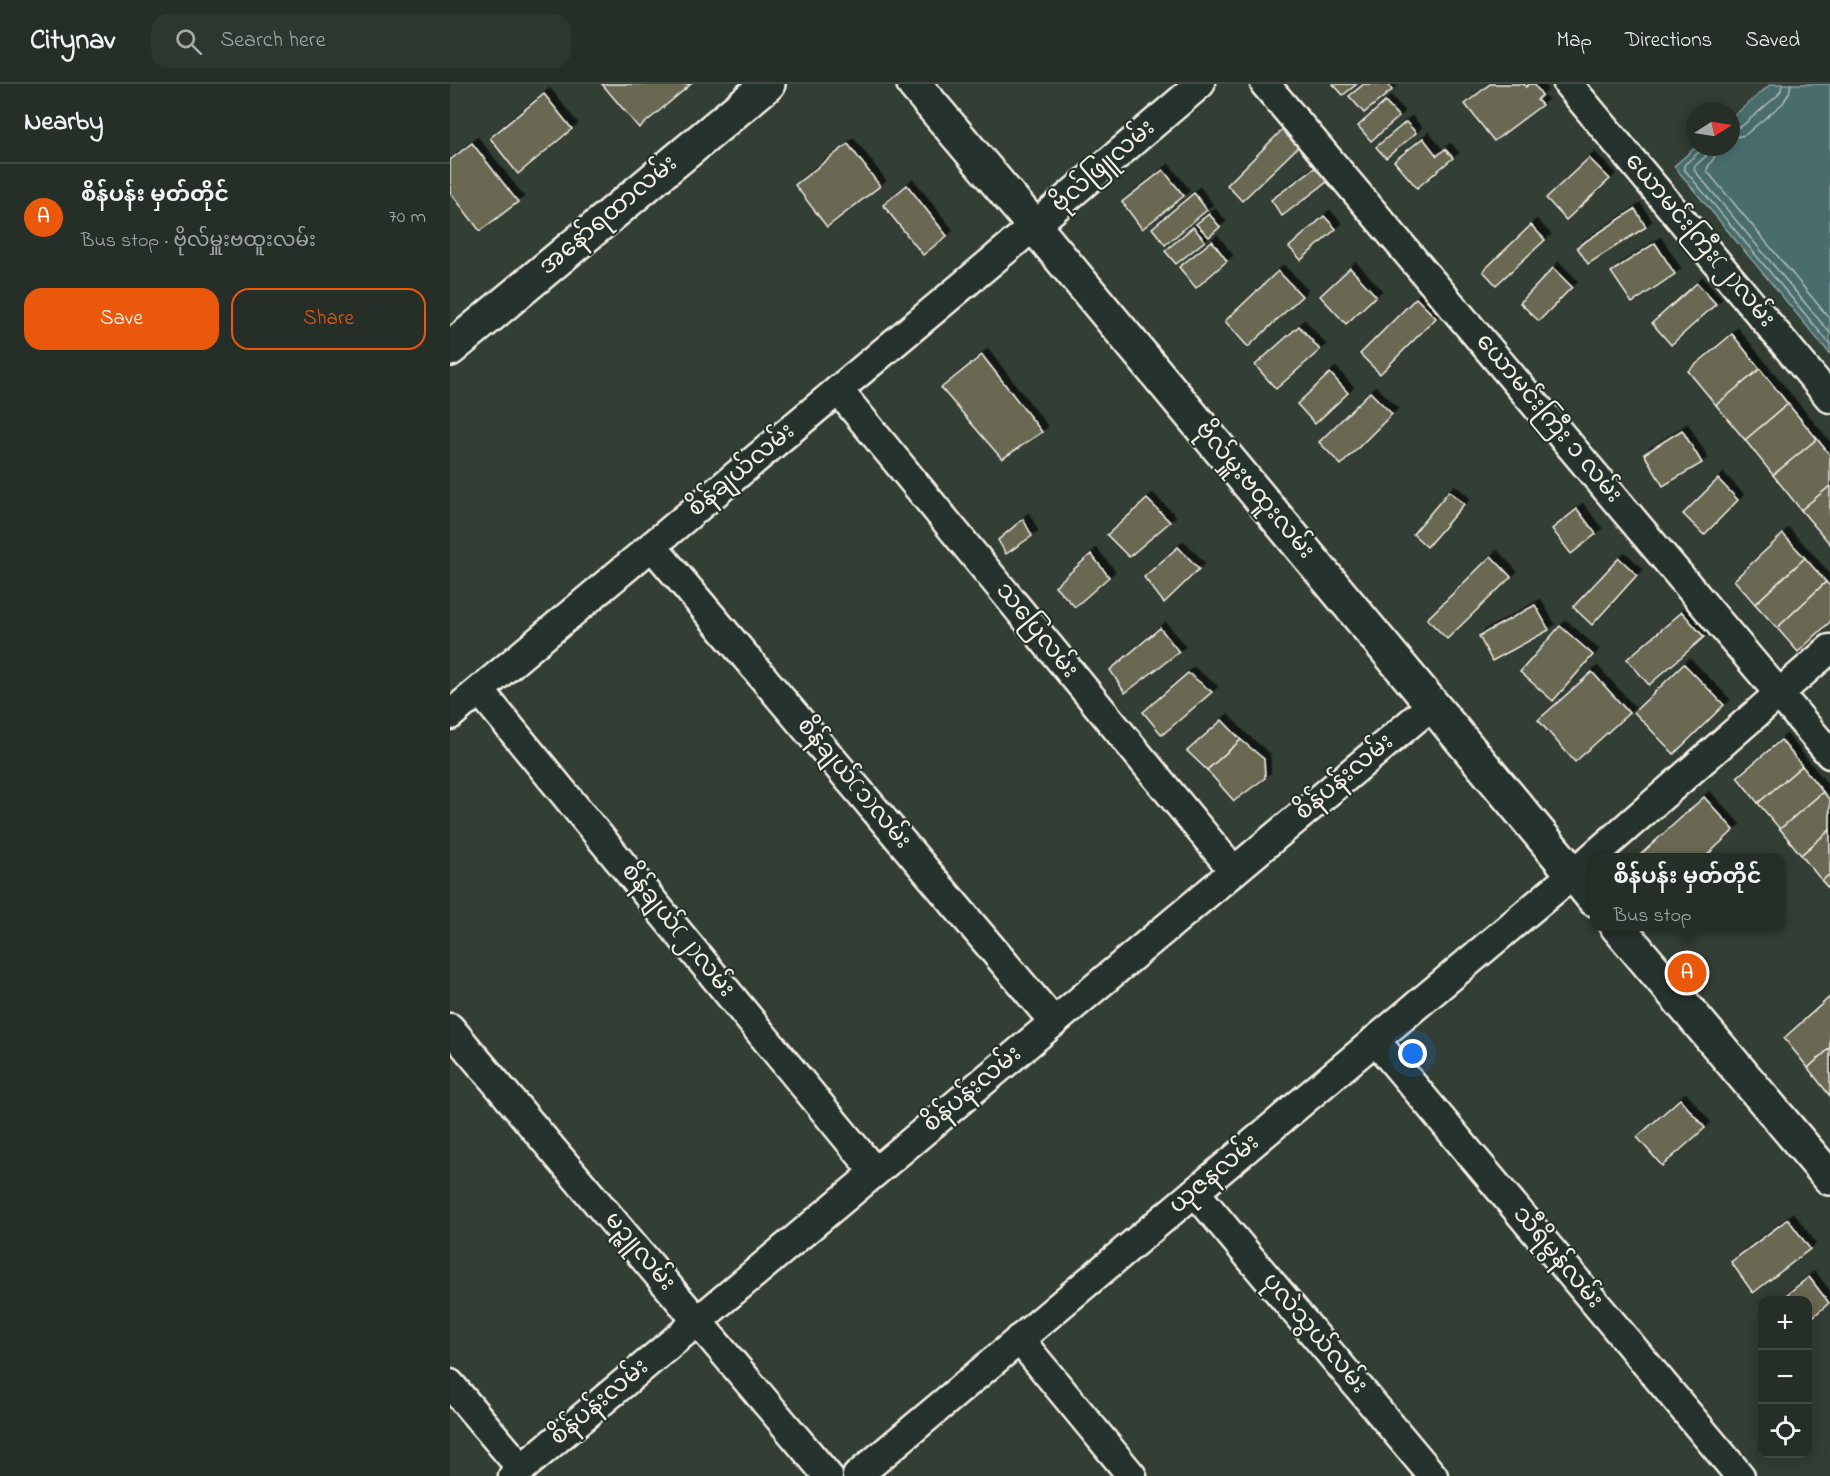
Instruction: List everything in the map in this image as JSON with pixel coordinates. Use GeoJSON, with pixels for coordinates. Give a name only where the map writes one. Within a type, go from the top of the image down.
{"type":"FeatureCollection","features":[{"type":"Feature","properties":{"kind":"main road","name":"အနော်ရထာလမ်း"},"geometry":{"type":"LineString","coordinates":[[450,349],[768,84]]}},
{"type":"Feature","properties":{"kind":"main road","name":"ဗိုလ်မှူးဗထူးလမ်း"},"geometry":{"type":"LineString","coordinates":[[914,84],[1590,894]]}},
{"type":"Feature","properties":{"kind":"main road"},"geometry":{"type":"LineString","coordinates":[[1620,931],[1830,1178]]}},
{"type":"Feature","properties":{"kind":"street","name":"ဗိုလ်ဖြူလမ်း"},"geometry":{"type":"LineString","coordinates":[[1034,226],[1200,84]]}},
{"type":"Feature","properties":{"kind":"street","name":"ယောမင်းကြီး ၁ လမ်း"},"geometry":{"type":"LineString","coordinates":[[1265,84],[1830,754]]}},
{"type":"Feature","properties":{"kind":"street","name":"ယောမင်းကြီး(၂)လမ်း"},"geometry":{"type":"LineString","coordinates":[[1568,84],[1830,398]]}},
{"type":"Feature","properties":{"kind":"street","name":"စိန်ချယ်လမ်း"},"geometry":{"type":"LineString","coordinates":[[450,715],[1034,226]]}},
{"type":"Feature","properties":{"kind":"street","name":"သပြေလမ်း"},"geometry":{"type":"LineString","coordinates":[[838,390],[1234,871]]}},
{"type":"Feature","properties":{"kind":"street","name":"စိန်ချယ်(၁)လမ်း"},"geometry":{"type":"LineString","coordinates":[[652,546],[1054,1022]]}},
{"type":"Feature","properties":{"kind":"street","name":"ယုဇနလမ်း"},"geometry":{"type":"LineString","coordinates":[[1597,853],[1830,649]]}},
{"type":"Feature","properties":{"kind":"street","name":"စိန်ချယ်(၂)လမ်း"},"geometry":{"type":"LineString","coordinates":[[480,690],[875,1172]]}},
{"type":"Feature","properties":{"kind":"street","name":"စိန်ပန်းလမ်း"},"geometry":{"type":"LineString","coordinates":[[518,1472],[1432,705]]}},
{"type":"Feature","properties":{"kind":"street","name":"ယုဇနလမ်း"},"geometry":{"type":"LineString","coordinates":[[857,1476],[1590,859]]}},
{"type":"Feature","properties":{"kind":"street","name":"မဉ္ဇူလမ်း"},"geometry":{"type":"LineString","coordinates":[[450,1028],[828,1476]]}},
{"type":"Feature","properties":{"kind":"street","name":"သီရိမွန်လမ်း"},"geometry":{"type":"LineString","coordinates":[[1375,1040],[1740,1476]]}},
{"type":"Feature","properties":{"kind":"street","name":"ပုလဲသွယ်လမ်း"},"geometry":{"type":"LineString","coordinates":[[1195,1192],[1433,1476]]}},
{"type":"Feature","properties":{"kind":"street"},"geometry":{"type":"LineString","coordinates":[[1019,1340],[1132,1476]]}},
{"type":"Feature","properties":{"kind":"street"},"geometry":{"type":"LineString","coordinates":[[450,1384],[518,1472]]}},
{"type":"Feature","properties":{"kind":"water"},"geometry":{"type":"Polygon","coordinates":[[[1771,84],[1830,84],[1830,354],[1674,166],[1686,156],[1740,156],[1740,110],[1771,84]]]}},
{"type":"Feature","properties":{"kind":"building"},"geometry":{"type":"Polygon","coordinates":[[[602,84],[691,84],[639,128],[602,84]]]}},
{"type":"Feature","properties":{"kind":"building"},"geometry":{"type":"Polygon","coordinates":[[[1333,84],[1357,84],[1343,95],[1333,84]]]}},
{"type":"Feature","properties":{"kind":"building"},"geometry":{"type":"Polygon","coordinates":[[[1364,84],[1388,84],[1392,90],[1364,113],[1349,96],[1364,84]]]}},
{"type":"Feature","properties":{"kind":"building"},"geometry":{"type":"Polygon","coordinates":[[[1490,84],[1524,84],[1526,87],[1534,84],[1542,95],[1537,100],[1542,105],[1494,141],[1465,104],[1490,84]]]}},
{"type":"Feature","properties":{"kind":"building"},"geometry":{"type":"Polygon","coordinates":[[[544,94],[572,129],[518,174],[490,138],[544,94]]]}},
{"type":"Feature","properties":{"kind":"building"},"geometry":{"type":"Polygon","coordinates":[[[1385,102],[1399,117],[1371,141],[1358,126],[1385,102]]]}},
{"type":"Feature","properties":{"kind":"building"},"geometry":{"type":"Polygon","coordinates":[[[1406,122],[1416,133],[1386,158],[1376,147],[1406,122]]]}},
{"type":"Feature","properties":{"kind":"building"},"geometry":{"type":"Polygon","coordinates":[[[1282,130],[1298,147],[1242,201],[1227,185],[1282,130]]]}},
{"type":"Feature","properties":{"kind":"building"},"geometry":{"type":"Polygon","coordinates":[[[1423,138],[1437,156],[1445,149],[1453,158],[1417,188],[1394,161],[1423,138]]]}},
{"type":"Feature","properties":{"kind":"building"},"geometry":{"type":"Polygon","coordinates":[[[472,143],[518,202],[480,231],[450,192],[450,160],[472,143]]]}},
{"type":"Feature","properties":{"kind":"building"},"geometry":{"type":"Polygon","coordinates":[[[848,144],[880,186],[827,227],[795,185],[848,144]]]}},
{"type":"Feature","properties":{"kind":"building"},"geometry":{"type":"Polygon","coordinates":[[[1589,158],[1610,179],[1566,220],[1546,198],[1589,158]]]}},
{"type":"Feature","properties":{"kind":"building"},"geometry":{"type":"Polygon","coordinates":[[[1316,167],[1327,182],[1282,216],[1271,200],[1316,167]]]}},
{"type":"Feature","properties":{"kind":"building"},"geometry":{"type":"Polygon","coordinates":[[[1163,170],[1184,196],[1142,229],[1122,202],[1163,170]]]}},
{"type":"Feature","properties":{"kind":"building"},"geometry":{"type":"Polygon","coordinates":[[[907,185],[947,236],[923,255],[883,205],[907,185]]]}},
{"type":"Feature","properties":{"kind":"building"},"geometry":{"type":"Polygon","coordinates":[[[1194,193],[1207,210],[1165,245],[1152,228],[1194,193]]]}},
{"type":"Feature","properties":{"kind":"building"},"geometry":{"type":"Polygon","coordinates":[[[1635,209],[1646,227],[1588,264],[1577,247],[1635,209]]]}},
{"type":"Feature","properties":{"kind":"building"},"geometry":{"type":"Polygon","coordinates":[[[1209,214],[1220,227],[1209,237],[1196,224],[1209,214]]]}},
{"type":"Feature","properties":{"kind":"building"},"geometry":{"type":"Polygon","coordinates":[[[1324,216],[1336,229],[1301,260],[1289,247],[1324,216]]]}},
{"type":"Feature","properties":{"kind":"building"},"geometry":{"type":"Polygon","coordinates":[[[1531,225],[1545,240],[1496,285],[1483,271],[1531,225]]]}},
{"type":"Feature","properties":{"kind":"building"},"geometry":{"type":"Polygon","coordinates":[[[1193,227],[1205,241],[1176,264],[1165,251],[1193,227]]]}},
{"type":"Feature","properties":{"kind":"building"},"geometry":{"type":"Polygon","coordinates":[[[1212,241],[1227,261],[1196,288],[1179,267],[1212,241]]]}},
{"type":"Feature","properties":{"kind":"building"},"geometry":{"type":"Polygon","coordinates":[[[1655,243],[1675,274],[1632,303],[1611,272],[1655,243]]]}},
{"type":"Feature","properties":{"kind":"building"},"geometry":{"type":"Polygon","coordinates":[[[1350,268],[1376,296],[1346,324],[1320,296],[1350,268]]]}},
{"type":"Feature","properties":{"kind":"building"},"geometry":{"type":"Polygon","coordinates":[[[1553,268],[1572,287],[1539,321],[1520,303],[1553,268]]]}},
{"type":"Feature","properties":{"kind":"building"},"geometry":{"type":"Polygon","coordinates":[[[1278,271],[1302,296],[1248,347],[1225,321],[1278,271]]]}},
{"type":"Feature","properties":{"kind":"building"},"geometry":{"type":"Polygon","coordinates":[[[1697,283],[1716,304],[1671,345],[1652,323],[1697,283]]]}},
{"type":"Feature","properties":{"kind":"building"},"geometry":{"type":"Polygon","coordinates":[[[1416,298],[1436,318],[1380,374],[1360,354],[1416,298]]]}},
{"type":"Feature","properties":{"kind":"building"},"geometry":{"type":"Polygon","coordinates":[[[1299,326],[1320,350],[1276,389],[1255,365],[1299,326]]]}},
{"type":"Feature","properties":{"kind":"building"},"geometry":{"type":"Polygon","coordinates":[[[1732,334],[1760,369],[1716,405],[1688,371],[1732,334]]]}},
{"type":"Feature","properties":{"kind":"building"},"geometry":{"type":"Polygon","coordinates":[[[982,355],[1042,432],[1002,459],[941,388],[982,355]]]}},
{"type":"Feature","properties":{"kind":"building"},"geometry":{"type":"Polygon","coordinates":[[[1760,369],[1788,404],[1745,440],[1716,405],[1760,369]]]}},
{"type":"Feature","properties":{"kind":"building"},"geometry":{"type":"Polygon","coordinates":[[[1330,373],[1348,393],[1315,424],[1297,404],[1330,373]]]}},
{"type":"Feature","properties":{"kind":"building"},"geometry":{"type":"Polygon","coordinates":[[[1370,392],[1392,414],[1341,465],[1319,442],[1370,392]]]}},
{"type":"Feature","properties":{"kind":"building"},"geometry":{"type":"Polygon","coordinates":[[[1788,404],[1817,439],[1773,475],[1745,440],[1788,404]]]}},
{"type":"Feature","properties":{"kind":"building"},"geometry":{"type":"Polygon","coordinates":[[[1682,430],[1702,463],[1663,486],[1644,454],[1682,430]]]}},
{"type":"Feature","properties":{"kind":"building"},"geometry":{"type":"Polygon","coordinates":[[[1817,439],[1830,455],[1830,486],[1801,510],[1773,475],[1817,439]]]}},
{"type":"Feature","properties":{"kind":"building"},"geometry":{"type":"Polygon","coordinates":[[[1718,479],[1738,500],[1704,535],[1683,514],[1718,479]]]}},
{"type":"Feature","properties":{"kind":"building"},"geometry":{"type":"Polygon","coordinates":[[[1830,486],[1830,544],[1801,510],[1830,486]]]}},
{"type":"Feature","properties":{"kind":"building"},"geometry":{"type":"Polygon","coordinates":[[[1449,491],[1464,504],[1427,547],[1413,534],[1449,491]]]}},
{"type":"Feature","properties":{"kind":"building"},"geometry":{"type":"Polygon","coordinates":[[[1147,499],[1170,522],[1129,557],[1107,535],[1147,499]]]}},
{"type":"Feature","properties":{"kind":"building"},"geometry":{"type":"Polygon","coordinates":[[[1577,509],[1596,534],[1571,554],[1552,529],[1577,509]]]}},
{"type":"Feature","properties":{"kind":"building"},"geometry":{"type":"Polygon","coordinates":[[[1023,519],[1032,536],[1006,554],[998,540],[1023,519]]]}},
{"type":"Feature","properties":{"kind":"building"},"geometry":{"type":"Polygon","coordinates":[[[1783,534],[1805,558],[1755,604],[1734,580],[1783,534]]]}},
{"type":"Feature","properties":{"kind":"building"},"geometry":{"type":"Polygon","coordinates":[[[1178,547],[1199,569],[1164,603],[1144,577],[1178,547]]]}},
{"type":"Feature","properties":{"kind":"building"},"geometry":{"type":"Polygon","coordinates":[[[1091,554],[1109,577],[1075,607],[1055,586],[1091,554]]]}},
{"type":"Feature","properties":{"kind":"building"},"geometry":{"type":"Polygon","coordinates":[[[1491,556],[1511,577],[1447,639],[1427,619],[1491,556]]]}},
{"type":"Feature","properties":{"kind":"building"},"geometry":{"type":"Polygon","coordinates":[[[1619,558],[1637,575],[1592,625],[1573,607],[1619,558]]]}},
{"type":"Feature","properties":{"kind":"building"},"geometry":{"type":"Polygon","coordinates":[[[1805,558],[1826,582],[1777,628],[1755,604],[1805,558]]]}},
{"type":"Feature","properties":{"kind":"building"},"geometry":{"type":"Polygon","coordinates":[[[1826,582],[1830,586],[1830,622],[1798,652],[1777,628],[1826,582]]]}},
{"type":"Feature","properties":{"kind":"building"},"geometry":{"type":"Polygon","coordinates":[[[1535,605],[1549,630],[1492,661],[1479,636],[1535,605]]]}},
{"type":"Feature","properties":{"kind":"building"},"geometry":{"type":"Polygon","coordinates":[[[1682,612],[1704,637],[1649,685],[1627,659],[1682,612]]]}},
{"type":"Feature","properties":{"kind":"building"},"geometry":{"type":"Polygon","coordinates":[[[1560,626],[1593,655],[1553,701],[1520,672],[1560,626]]]}},
{"type":"Feature","properties":{"kind":"building"},"geometry":{"type":"Polygon","coordinates":[[[1160,628],[1179,652],[1125,693],[1110,670],[1160,628]]]}},
{"type":"Feature","properties":{"kind":"building"},"geometry":{"type":"Polygon","coordinates":[[[1684,664],[1724,705],[1674,754],[1634,712],[1684,664]]]}},
{"type":"Feature","properties":{"kind":"building"},"geometry":{"type":"Polygon","coordinates":[[[1592,672],[1629,713],[1575,762],[1538,720],[1592,672]]]}},
{"type":"Feature","properties":{"kind":"building"},"geometry":{"type":"Polygon","coordinates":[[[1188,673],[1212,692],[1162,735],[1143,712],[1188,673]]]}},
{"type":"Feature","properties":{"kind":"building"},"geometry":{"type":"Polygon","coordinates":[[[1222,720],[1241,740],[1207,770],[1187,751],[1222,720]]]}},
{"type":"Feature","properties":{"kind":"building"},"geometry":{"type":"Polygon","coordinates":[[[1241,740],[1264,759],[1265,778],[1234,801],[1207,770],[1241,740]]]}},
{"type":"Feature","properties":{"kind":"building"},"geometry":{"type":"Polygon","coordinates":[[[1781,740],[1802,766],[1758,803],[1737,777],[1781,740]]]}},
{"type":"Feature","properties":{"kind":"building"},"geometry":{"type":"Polygon","coordinates":[[[1802,766],[1823,792],[1780,829],[1758,803],[1802,766]]]}},
{"type":"Feature","properties":{"kind":"building"},"geometry":{"type":"Polygon","coordinates":[[[1823,792],[1830,800],[1830,830],[1801,855],[1780,829],[1823,792]]]}},
{"type":"Feature","properties":{"kind":"building"},"geometry":{"type":"Polygon","coordinates":[[[1704,797],[1734,830],[1709,853],[1642,853],[1704,797]]]}},
{"type":"Feature","properties":{"kind":"building"},"geometry":{"type":"Polygon","coordinates":[[[1830,830],[1830,874],[1822,881],[1801,855],[1830,830]]]}},
{"type":"Feature","properties":{"kind":"building"},"geometry":{"type":"Polygon","coordinates":[[[1830,874],[1830,890],[1822,881],[1830,874]]]}},
{"type":"Feature","properties":{"kind":"building"},"geometry":{"type":"Polygon","coordinates":[[[1830,997],[1830,1048],[1808,1068],[1784,1038],[1830,997]]]}},
{"type":"Feature","properties":{"kind":"building"},"geometry":{"type":"Polygon","coordinates":[[[1830,1048],[1830,1096],[1808,1068],[1830,1048]]]}},
{"type":"Feature","properties":{"kind":"building"},"geometry":{"type":"Polygon","coordinates":[[[1680,1099],[1705,1128],[1662,1166],[1637,1137],[1680,1099]]]}},
{"type":"Feature","properties":{"kind":"building"},"geometry":{"type":"Polygon","coordinates":[[[1788,1219],[1810,1249],[1753,1293],[1731,1262],[1788,1219]]]}},
{"type":"Feature","properties":{"kind":"building"},"geometry":{"type":"Polygon","coordinates":[[[1809,1277],[1829,1303],[1812,1318],[1812,1296],[1785,1296],[1809,1277]]]}},
{"type":"Feature","properties":{"kind":"place","name":"စိန်ပန်း မှတ်တိုင်"},"geometry":{"type":"Point","coordinates":[1687,973]}}]}
